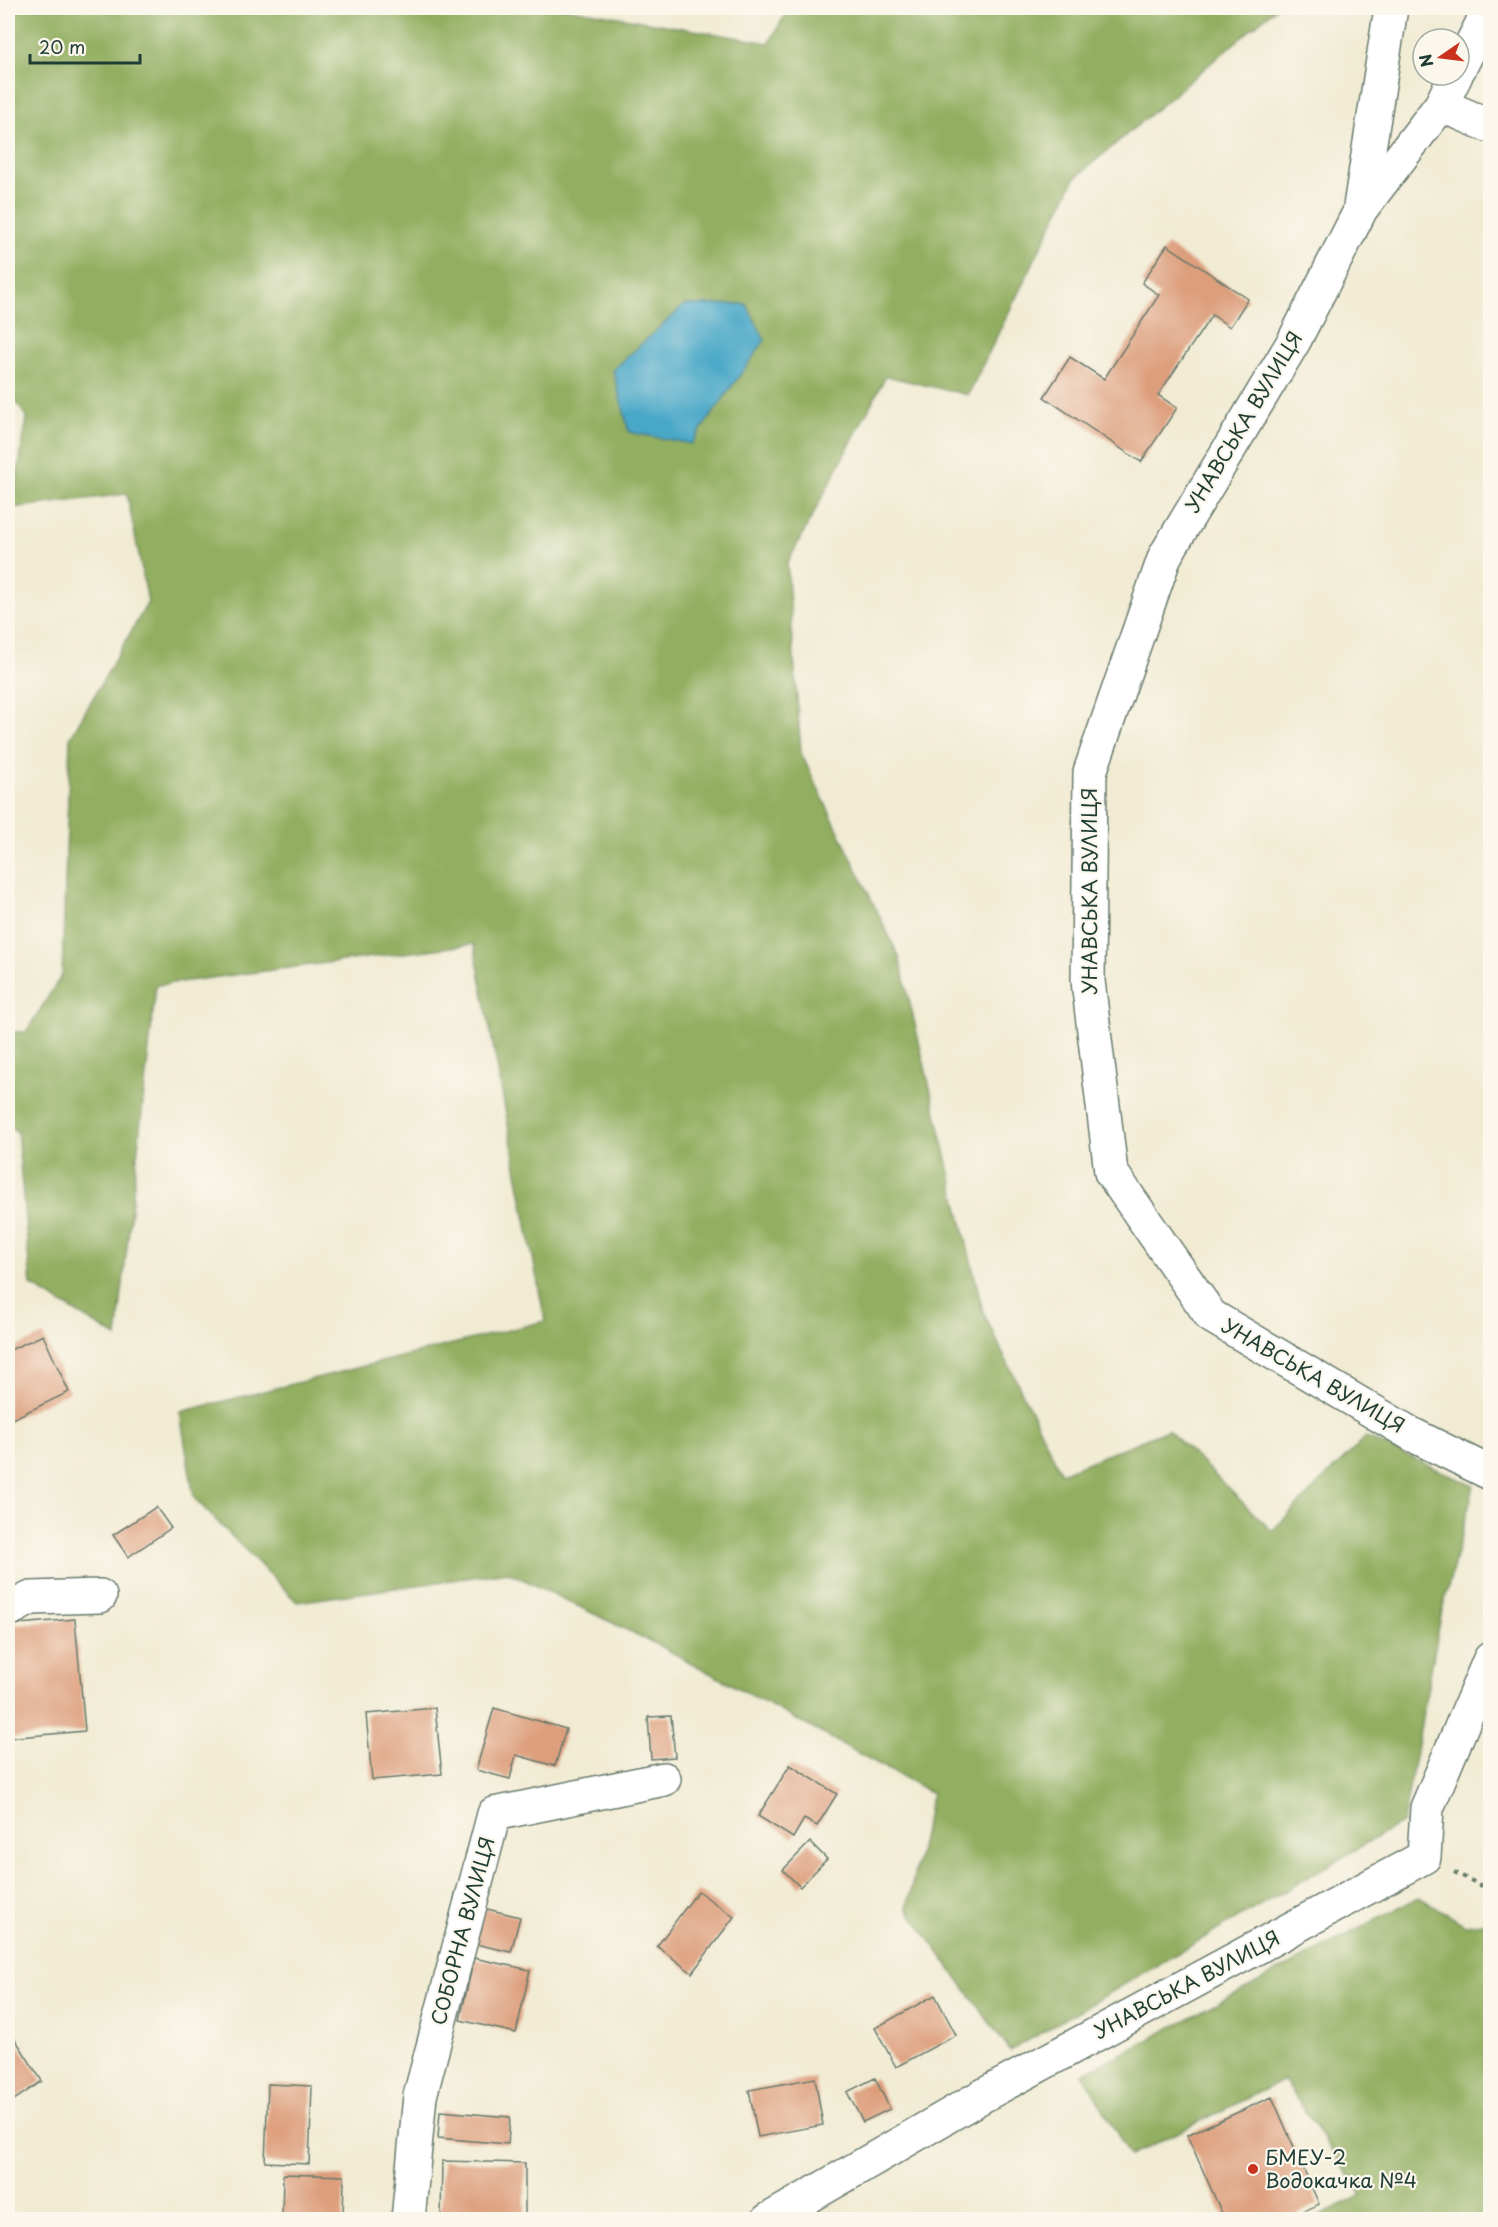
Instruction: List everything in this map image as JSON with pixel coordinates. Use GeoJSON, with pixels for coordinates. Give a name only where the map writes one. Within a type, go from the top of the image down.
{"type":"FeatureCollection","features":[{"type":"Feature","properties":{"kind":"street","name":"УНАВСЬКА ВУЛИЦЯ"},"geometry":{"type":"LineString","coordinates":[[1359,213],[1391,8]]}},
{"type":"Feature","properties":{"kind":"street"},"geometry":{"type":"LineString","coordinates":[[1471,45],[1490,8]]}},
{"type":"Feature","properties":{"kind":"street","name":"УНАВСЬКА ВУЛИЦЯ"},"geometry":{"type":"LineString","coordinates":[[1450,87],[1441,105],[1359,213],[1294,341],[1165,556],[1090,772],[1088,981],[1111,1172],[1211,1316],[1413,1435],[1491,1473]]}},
{"type":"Feature","properties":{"kind":"street"},"geometry":{"type":"LineString","coordinates":[[1441,105],[1491,126]]}},
{"type":"Feature","properties":{"kind":"street"},"geometry":{"type":"LineString","coordinates":[[8,1610],[31,1598],[100,1596]]}},
{"type":"Feature","properties":{"kind":"street","name":"УНАВСЬКА ВУЛИЦЯ"},"geometry":{"type":"LineString","coordinates":[[768,2220],[984,2095],[1424,1857],[1427,1808],[1491,1659]]}},
{"type":"Feature","properties":{"kind":"street","name":"СОБОРНА ВУЛИЦЯ"},"geometry":{"type":"LineString","coordinates":[[408,2220],[420,2096],[494,1814],[664,1779]]}},
{"type":"Feature","properties":{"kind":"green space"},"geometry":{"type":"Polygon","coordinates":[[[8,8],[566,8],[769,43],[789,8],[1276,8],[1075,178],[968,395],[886,376],[787,564],[801,753],[899,957],[983,1312],[1061,1473],[1168,1430],[1272,1531],[1366,1437],[1474,1486],[1441,1615],[1403,1822],[1010,2051],[907,1908],[932,1793],[662,1647],[508,1572],[297,1602],[194,1498],[180,1412],[545,1321],[474,944],[156,985],[117,1337],[31,1285],[17,1130],[8,1129],[8,1032],[26,1032],[62,975],[70,738],[148,602],[127,494],[12,508],[27,417],[8,391],[8,8]]]}},
{"type":"Feature","properties":{"kind":"green space"},"geometry":{"type":"Polygon","coordinates":[[[1419,1897],[1465,1925],[1490,1922],[1490,2219],[1312,2219],[1362,2195],[1284,2080],[1130,2156],[1083,2074],[1419,1897]]]}},
{"type":"Feature","properties":{"kind":"water"},"geometry":{"type":"Polygon","coordinates":[[[746,304],[765,340],[691,444],[629,432],[613,370],[684,305],[746,304]]]}},
{"type":"Feature","properties":{"kind":"building"},"geometry":{"type":"Polygon","coordinates":[[[1167,245],[1248,299],[1230,327],[1212,315],[1158,395],[1177,408],[1141,462],[1044,397],[1070,357],[1104,379],[1159,295],[1142,283],[1167,245]]]}},
{"type":"Feature","properties":{"kind":"building"},"geometry":{"type":"Polygon","coordinates":[[[43,1335],[69,1392],[8,1421],[8,1351],[43,1335]]]}},
{"type":"Feature","properties":{"kind":"building"},"geometry":{"type":"Polygon","coordinates":[[[156,1507],[171,1528],[128,1557],[113,1535],[156,1507]]]}},
{"type":"Feature","properties":{"kind":"building"},"geometry":{"type":"Polygon","coordinates":[[[75,1619],[85,1731],[8,1738],[8,1625],[75,1619]]]}},
{"type":"Feature","properties":{"kind":"building"},"geometry":{"type":"Polygon","coordinates":[[[435,1708],[442,1774],[372,1780],[366,1714],[435,1708]]]}},
{"type":"Feature","properties":{"kind":"building"},"geometry":{"type":"Polygon","coordinates":[[[494,1708],[566,1729],[555,1766],[516,1755],[510,1779],[476,1770],[494,1708]]]}},
{"type":"Feature","properties":{"kind":"building"},"geometry":{"type":"Polygon","coordinates":[[[671,1716],[675,1757],[651,1759],[648,1717],[671,1716]]]}},
{"type":"Feature","properties":{"kind":"building"},"geometry":{"type":"Polygon","coordinates":[[[790,1765],[837,1794],[817,1826],[804,1819],[793,1838],[758,1816],[790,1765]]]}},
{"type":"Feature","properties":{"kind":"building"},"geometry":{"type":"Polygon","coordinates":[[[810,1842],[827,1859],[800,1887],[783,1870],[810,1842]]]}},
{"type":"Feature","properties":{"kind":"building"},"geometry":{"type":"Polygon","coordinates":[[[698,1891],[734,1917],[692,1973],[657,1946],[698,1891]]]}},
{"type":"Feature","properties":{"kind":"building"},"geometry":{"type":"Polygon","coordinates":[[[483,1908],[520,1917],[511,1952],[475,1944],[483,1908]]]}},
{"type":"Feature","properties":{"kind":"building"},"geometry":{"type":"Polygon","coordinates":[[[474,1958],[530,1970],[516,2033],[460,2020],[474,1958]]]}},
{"type":"Feature","properties":{"kind":"building"},"geometry":{"type":"Polygon","coordinates":[[[935,1995],[956,2035],[896,2067],[875,2028],[935,1995]]]}},
{"type":"Feature","properties":{"kind":"building"},"geometry":{"type":"Polygon","coordinates":[[[8,2028],[42,2081],[8,2104],[8,2028]]]}},
{"type":"Feature","properties":{"kind":"building"},"geometry":{"type":"Polygon","coordinates":[[[815,2078],[823,2125],[758,2137],[749,2090],[815,2078]]]}},
{"type":"Feature","properties":{"kind":"building"},"geometry":{"type":"Polygon","coordinates":[[[875,2078],[890,2109],[863,2122],[847,2092],[875,2078]]]}},
{"type":"Feature","properties":{"kind":"building"},"geometry":{"type":"Polygon","coordinates":[[[268,2084],[312,2086],[309,2164],[265,2162],[268,2084]]]}},
{"type":"Feature","properties":{"kind":"building","name":"БМЕУ-2 Водокачка №4"},"geometry":{"type":"Polygon","coordinates":[[[1272,2097],[1319,2204],[1284,2220],[1225,2220],[1187,2135],[1272,2097]]]}},
{"type":"Feature","properties":{"kind":"building"},"geometry":{"type":"Polygon","coordinates":[[[440,2111],[510,2117],[508,2144],[438,2138],[440,2111]]]}},
{"type":"Feature","properties":{"kind":"building"},"geometry":{"type":"Polygon","coordinates":[[[442,2161],[525,2163],[525,2220],[441,2220],[442,2161]]]}},
{"type":"Feature","properties":{"kind":"building"},"geometry":{"type":"Polygon","coordinates":[[[283,2174],[344,2176],[343,2220],[282,2220],[283,2174]]]}},
{"type":"Feature","properties":{"kind":"place","name":"БМЕУ-2 Водокачка №4"},"geometry":{"type":"Point","coordinates":[1253,2169]}}]}
